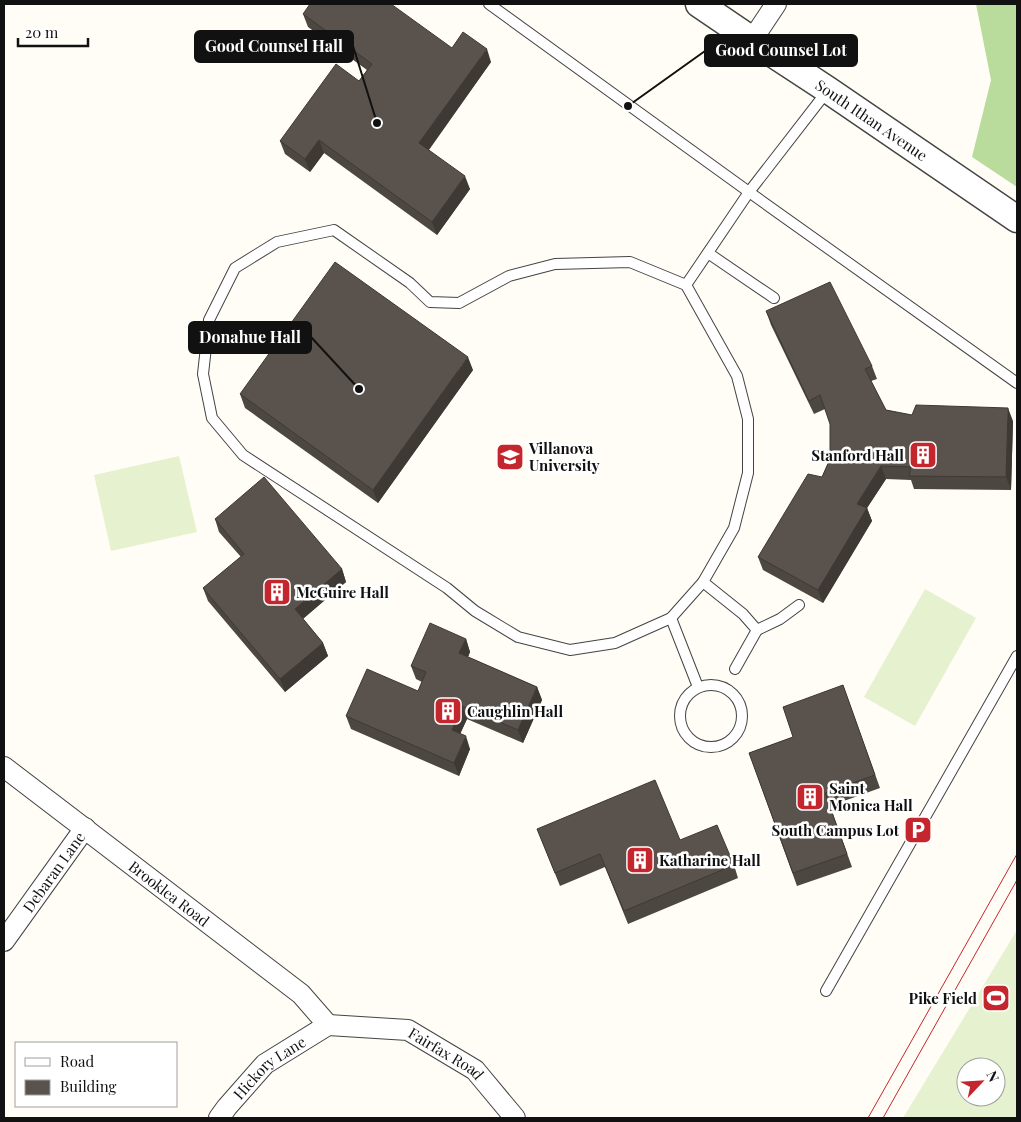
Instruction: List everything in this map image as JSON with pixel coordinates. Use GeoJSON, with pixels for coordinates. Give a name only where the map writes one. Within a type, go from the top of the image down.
{"type":"FeatureCollection","features":[{"type":"Feature","properties":{"kind":"street","name":"South Ithan Avenue"},"geometry":{"type":"LineString","coordinates":[[699,4],[1017,219]]}},
{"type":"Feature","properties":{"kind":"street"},"geometry":{"type":"LineString","coordinates":[[752,40],[776,4]]}},
{"type":"Feature","properties":{"kind":"street","name":"Brooklea Road"},"geometry":{"type":"LineString","coordinates":[[4,767],[301,994],[328,1025]]}},
{"type":"Feature","properties":{"kind":"street","name":"Debaran Lane"},"geometry":{"type":"LineString","coordinates":[[4,941],[85,828]]}},
{"type":"Feature","properties":{"kind":"street","name":"Hickory Lane"},"geometry":{"type":"LineString","coordinates":[[219,1118],[265,1064],[328,1025]]}},
{"type":"Feature","properties":{"kind":"street","name":"Fairfax Road"},"geometry":{"type":"LineString","coordinates":[[328,1025],[408,1030],[475,1070],[515,1118]]}},
{"type":"Feature","properties":{"kind":"lane"},"geometry":{"type":"LineString","coordinates":[[489,4],[1017,383]]}},
{"type":"Feature","properties":{"kind":"lane"},"geometry":{"type":"LineString","coordinates":[[686,285],[749,192],[828,90]]}},
{"type":"Feature","properties":{"kind":"lane"},"geometry":{"type":"LineString","coordinates":[[334,230],[410,283],[430,302],[459,303],[509,276],[554,264],[630,262],[686,285],[737,376],[748,419],[748,473],[734,528],[703,582],[671,618],[615,643],[570,650],[518,637],[475,610],[447,588],[243,455],[212,418],[203,374],[208,320],[235,268],[277,242],[334,230]]}},
{"type":"Feature","properties":{"kind":"lane"},"geometry":{"type":"LineString","coordinates":[[708,253],[774,298]]}},
{"type":"Feature","properties":{"kind":"lane"},"geometry":{"type":"LineString","coordinates":[[703,582],[743,614],[757,630]]}},
{"type":"Feature","properties":{"kind":"lane"},"geometry":{"type":"LineString","coordinates":[[735,669],[757,630],[780,619],[799,605]]}},
{"type":"Feature","properties":{"kind":"lane"},"geometry":{"type":"LineString","coordinates":[[671,618],[698,687]]}},
{"type":"Feature","properties":{"kind":"lane"},"geometry":{"type":"LineString","coordinates":[[826,991],[1017,656]]}},
{"type":"Feature","properties":{"kind":"lane"},"geometry":{"type":"LineString","coordinates":[[718,685],[734,695],[740,704],[742,714],[738,733],[722,745],[701,746],[691,741],[682,728],[680,712],[683,702],[689,693],[698,687],[718,685]]}},
{"type":"Feature","properties":{"kind":"green space"},"geometry":{"type":"Polygon","coordinates":[[[976,4],[1017,4],[1017,187],[972,157],[991,80],[976,4]]]}},
{"type":"Feature","properties":{"kind":"green space"},"geometry":{"type":"Polygon","coordinates":[[[179,456],[197,532],[111,551],[94,475],[179,456]]]}},
{"type":"Feature","properties":{"kind":"green space"},"geometry":{"type":"Polygon","coordinates":[[[925,589],[976,618],[915,726],[864,697],[925,589]]]}},
{"type":"Feature","properties":{"kind":"green space","name":"Pike Field"},"geometry":{"type":"Polygon","coordinates":[[[1017,930],[1017,1118],[903,1118],[1017,930]]]}},
{"type":"Feature","properties":{"kind":"building"},"geometry":{"type":"Polygon","coordinates":[[[310,4],[391,4],[452,48],[463,32],[487,49],[419,143],[465,176],[432,222],[319,140],[305,159],[280,141],[336,64],[359,81],[372,64],[303,14],[310,4]]]}},
{"type":"Feature","properties":{"kind":"building"},"geometry":{"type":"Polygon","coordinates":[[[335,262],[468,357],[373,490],[240,394],[335,262]]]}},
{"type":"Feature","properties":{"kind":"building","name":"Stanford Hall"},"geometry":{"type":"Polygon","coordinates":[[[830,282],[872,366],[865,369],[886,410],[912,415],[916,405],[1008,408],[1006,477],[909,476],[911,467],[881,466],[857,504],[867,508],[818,590],[758,557],[808,474],[822,477],[830,459],[830,424],[820,395],[809,401],[766,311],[830,282]]]}},
{"type":"Feature","properties":{"kind":"building","name":"McGuire Hall"},"geometry":{"type":"Polygon","coordinates":[[[264,477],[342,569],[295,609],[323,643],[280,679],[203,588],[244,554],[215,519],[264,477]]]}},
{"type":"Feature","properties":{"kind":"building","name":"Caughlin Hall"},"geometry":{"type":"Polygon","coordinates":[[[430,623],[466,639],[459,653],[537,687],[518,730],[462,706],[452,730],[466,736],[454,763],[346,716],[367,669],[418,691],[426,672],[411,666],[430,623]]]}},
{"type":"Feature","properties":{"kind":"building","name":"Saint Monica Hall"},"geometry":{"type":"Polygon","coordinates":[[[843,685],[875,775],[825,793],[847,854],[793,873],[749,753],[793,737],[783,707],[843,685]]]}},
{"type":"Feature","properties":{"kind":"building","name":"Katharine Hall"},"geometry":{"type":"Polygon","coordinates":[[[655,780],[680,840],[717,825],[734,865],[624,911],[600,854],[555,873],[537,829],[655,780]]]}},
{"type":"Feature","properties":{"kind":"tram line"},"geometry":{"type":"LineString","coordinates":[[868,1118],[1017,854]]}},
{"type":"Feature","properties":{"kind":"tram line"},"geometry":{"type":"LineString","coordinates":[[883,1118],[1017,880]]}},
{"type":"Feature","properties":{"kind":"place","name":"Good Counsel Lot"},"geometry":{"type":"Point","coordinates":[628,106]}},
{"type":"Feature","properties":{"kind":"place","name":"Good Counsel Hall"},"geometry":{"type":"Point","coordinates":[377,123]}},
{"type":"Feature","properties":{"kind":"place","name":"Donahue Hall"},"geometry":{"type":"Point","coordinates":[359,389]}},
{"type":"Feature","properties":{"kind":"place","name":"Stanford Hall"},"geometry":{"type":"Point","coordinates":[923,455]}},
{"type":"Feature","properties":{"kind":"place","name":"Villanova University"},"geometry":{"type":"Point","coordinates":[510,457]}},
{"type":"Feature","properties":{"kind":"place","name":"McGuire Hall"},"geometry":{"type":"Point","coordinates":[277,592]}},
{"type":"Feature","properties":{"kind":"place","name":"Caughlin Hall"},"geometry":{"type":"Point","coordinates":[448,711]}},
{"type":"Feature","properties":{"kind":"place","name":"Saint Monica Hall"},"geometry":{"type":"Point","coordinates":[810,797]}},
{"type":"Feature","properties":{"kind":"place","name":"South Campus Lot"},"geometry":{"type":"Point","coordinates":[918,830]}},
{"type":"Feature","properties":{"kind":"place","name":"Katharine Hall"},"geometry":{"type":"Point","coordinates":[640,860]}},
{"type":"Feature","properties":{"kind":"place","name":"Pike Field"},"geometry":{"type":"Point","coordinates":[996,998]}}]}
